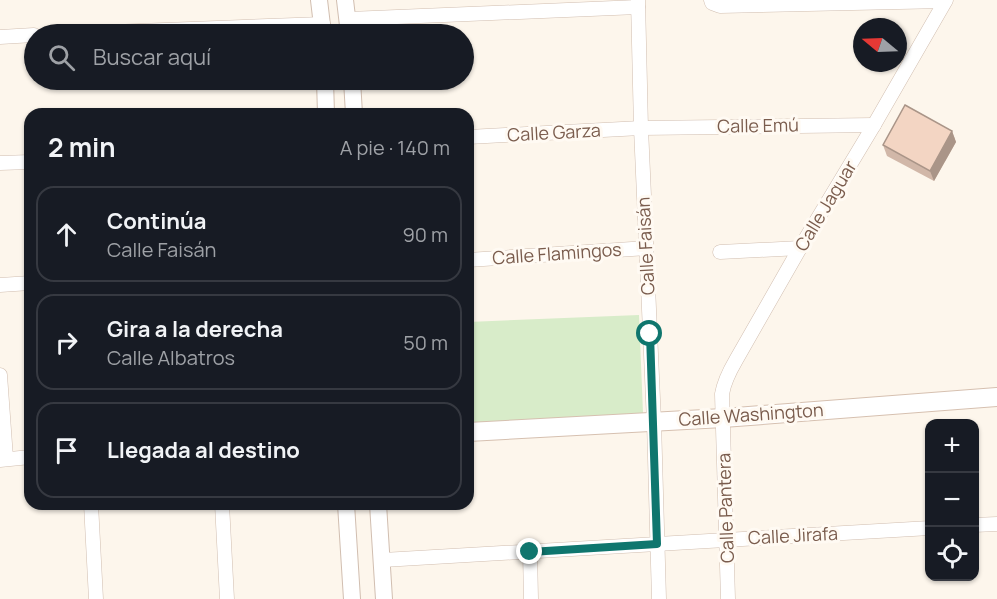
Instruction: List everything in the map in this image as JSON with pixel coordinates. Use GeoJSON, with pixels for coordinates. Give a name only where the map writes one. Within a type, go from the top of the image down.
{"type":"FeatureCollection","features":[{"type":"Feature","properties":{"kind":"main road","name":"Calle Washington"},"geometry":{"type":"LineString","coordinates":[[474,432],[723,418],[997,397]]}},
{"type":"Feature","properties":{"kind":"street"},"geometry":{"type":"LineString","coordinates":[[319,0],[322,24]]}},
{"type":"Feature","properties":{"kind":"street"},"geometry":{"type":"LineString","coordinates":[[345,0],[349,24]]}},
{"type":"Feature","properties":{"kind":"street"},"geometry":{"type":"LineString","coordinates":[[711,0],[712,3],[720,6],[945,1]]}},
{"type":"Feature","properties":{"kind":"street","name":"Calle Jaguar"},"geometry":{"type":"LineString","coordinates":[[723,418],[722,394],[728,374],[945,1]]}},
{"type":"Feature","properties":{"kind":"street"},"geometry":{"type":"LineString","coordinates":[[387,24],[638,4]]}},
{"type":"Feature","properties":{"kind":"street","name":"Calle Faisán"},"geometry":{"type":"LineString","coordinates":[[638,4],[659,599]]}},
{"type":"Feature","properties":{"kind":"street"},"geometry":{"type":"LineString","coordinates":[[0,37],[24,36]]}},
{"type":"Feature","properties":{"kind":"street"},"geometry":{"type":"LineString","coordinates":[[325,90],[326,108]]}},
{"type":"Feature","properties":{"kind":"street"},"geometry":{"type":"LineString","coordinates":[[353,90],[354,108]]}},
{"type":"Feature","properties":{"kind":"street","name":"Calle Emú"},"geometry":{"type":"LineString","coordinates":[[641,128],[874,125]]}},
{"type":"Feature","properties":{"kind":"street","name":"Calle Garza"},"geometry":{"type":"LineString","coordinates":[[474,137],[641,128]]}},
{"type":"Feature","properties":{"kind":"street"},"geometry":{"type":"LineString","coordinates":[[0,163],[24,162]]}},
{"type":"Feature","properties":{"kind":"street","name":"Calle Flamingos"},"geometry":{"type":"LineString","coordinates":[[474,260],[647,248]]}},
{"type":"Feature","properties":{"kind":"street"},"geometry":{"type":"LineString","coordinates":[[720,252],[800,248]]}},
{"type":"Feature","properties":{"kind":"street"},"geometry":{"type":"LineString","coordinates":[[0,285],[24,283]]}},
{"type":"Feature","properties":{"kind":"street"},"geometry":{"type":"LineString","coordinates":[[0,375],[3,459],[24,457]]}},
{"type":"Feature","properties":{"kind":"street","name":"Calle Pantera"},"geometry":{"type":"LineString","coordinates":[[723,418],[728,599]]}},
{"type":"Feature","properties":{"kind":"street"},"geometry":{"type":"LineString","coordinates":[[91,510],[96,599]]}},
{"type":"Feature","properties":{"kind":"street"},"geometry":{"type":"LineString","coordinates":[[222,510],[227,599]]}},
{"type":"Feature","properties":{"kind":"street"},"geometry":{"type":"LineString","coordinates":[[346,510],[352,599]]}},
{"type":"Feature","properties":{"kind":"street"},"geometry":{"type":"LineString","coordinates":[[379,510],[384,599]]}},
{"type":"Feature","properties":{"kind":"street"},"geometry":{"type":"LineString","coordinates":[[979,525],[997,524]]}},
{"type":"Feature","properties":{"kind":"street","name":"Calle Jirafa"},"geometry":{"type":"LineString","coordinates":[[383,560],[925,528]]}},
{"type":"Feature","properties":{"kind":"street"},"geometry":{"type":"LineString","coordinates":[[530,552],[531,599]]}},
{"type":"Feature","properties":{"kind":"green space"},"geometry":{"type":"Polygon","coordinates":[[[639,315],[643,413],[474,423],[474,322],[639,315]]]}},
{"type":"Feature","properties":{"kind":"building"},"geometry":{"type":"Polygon","coordinates":[[[905,105],[952,131],[930,171],[883,145],[905,105]]]}},
{"type":"Feature","properties":{"kind":"route"},"geometry":{"type":"LineString","coordinates":[[530,552],[657,544],[650,334]]}}]}
